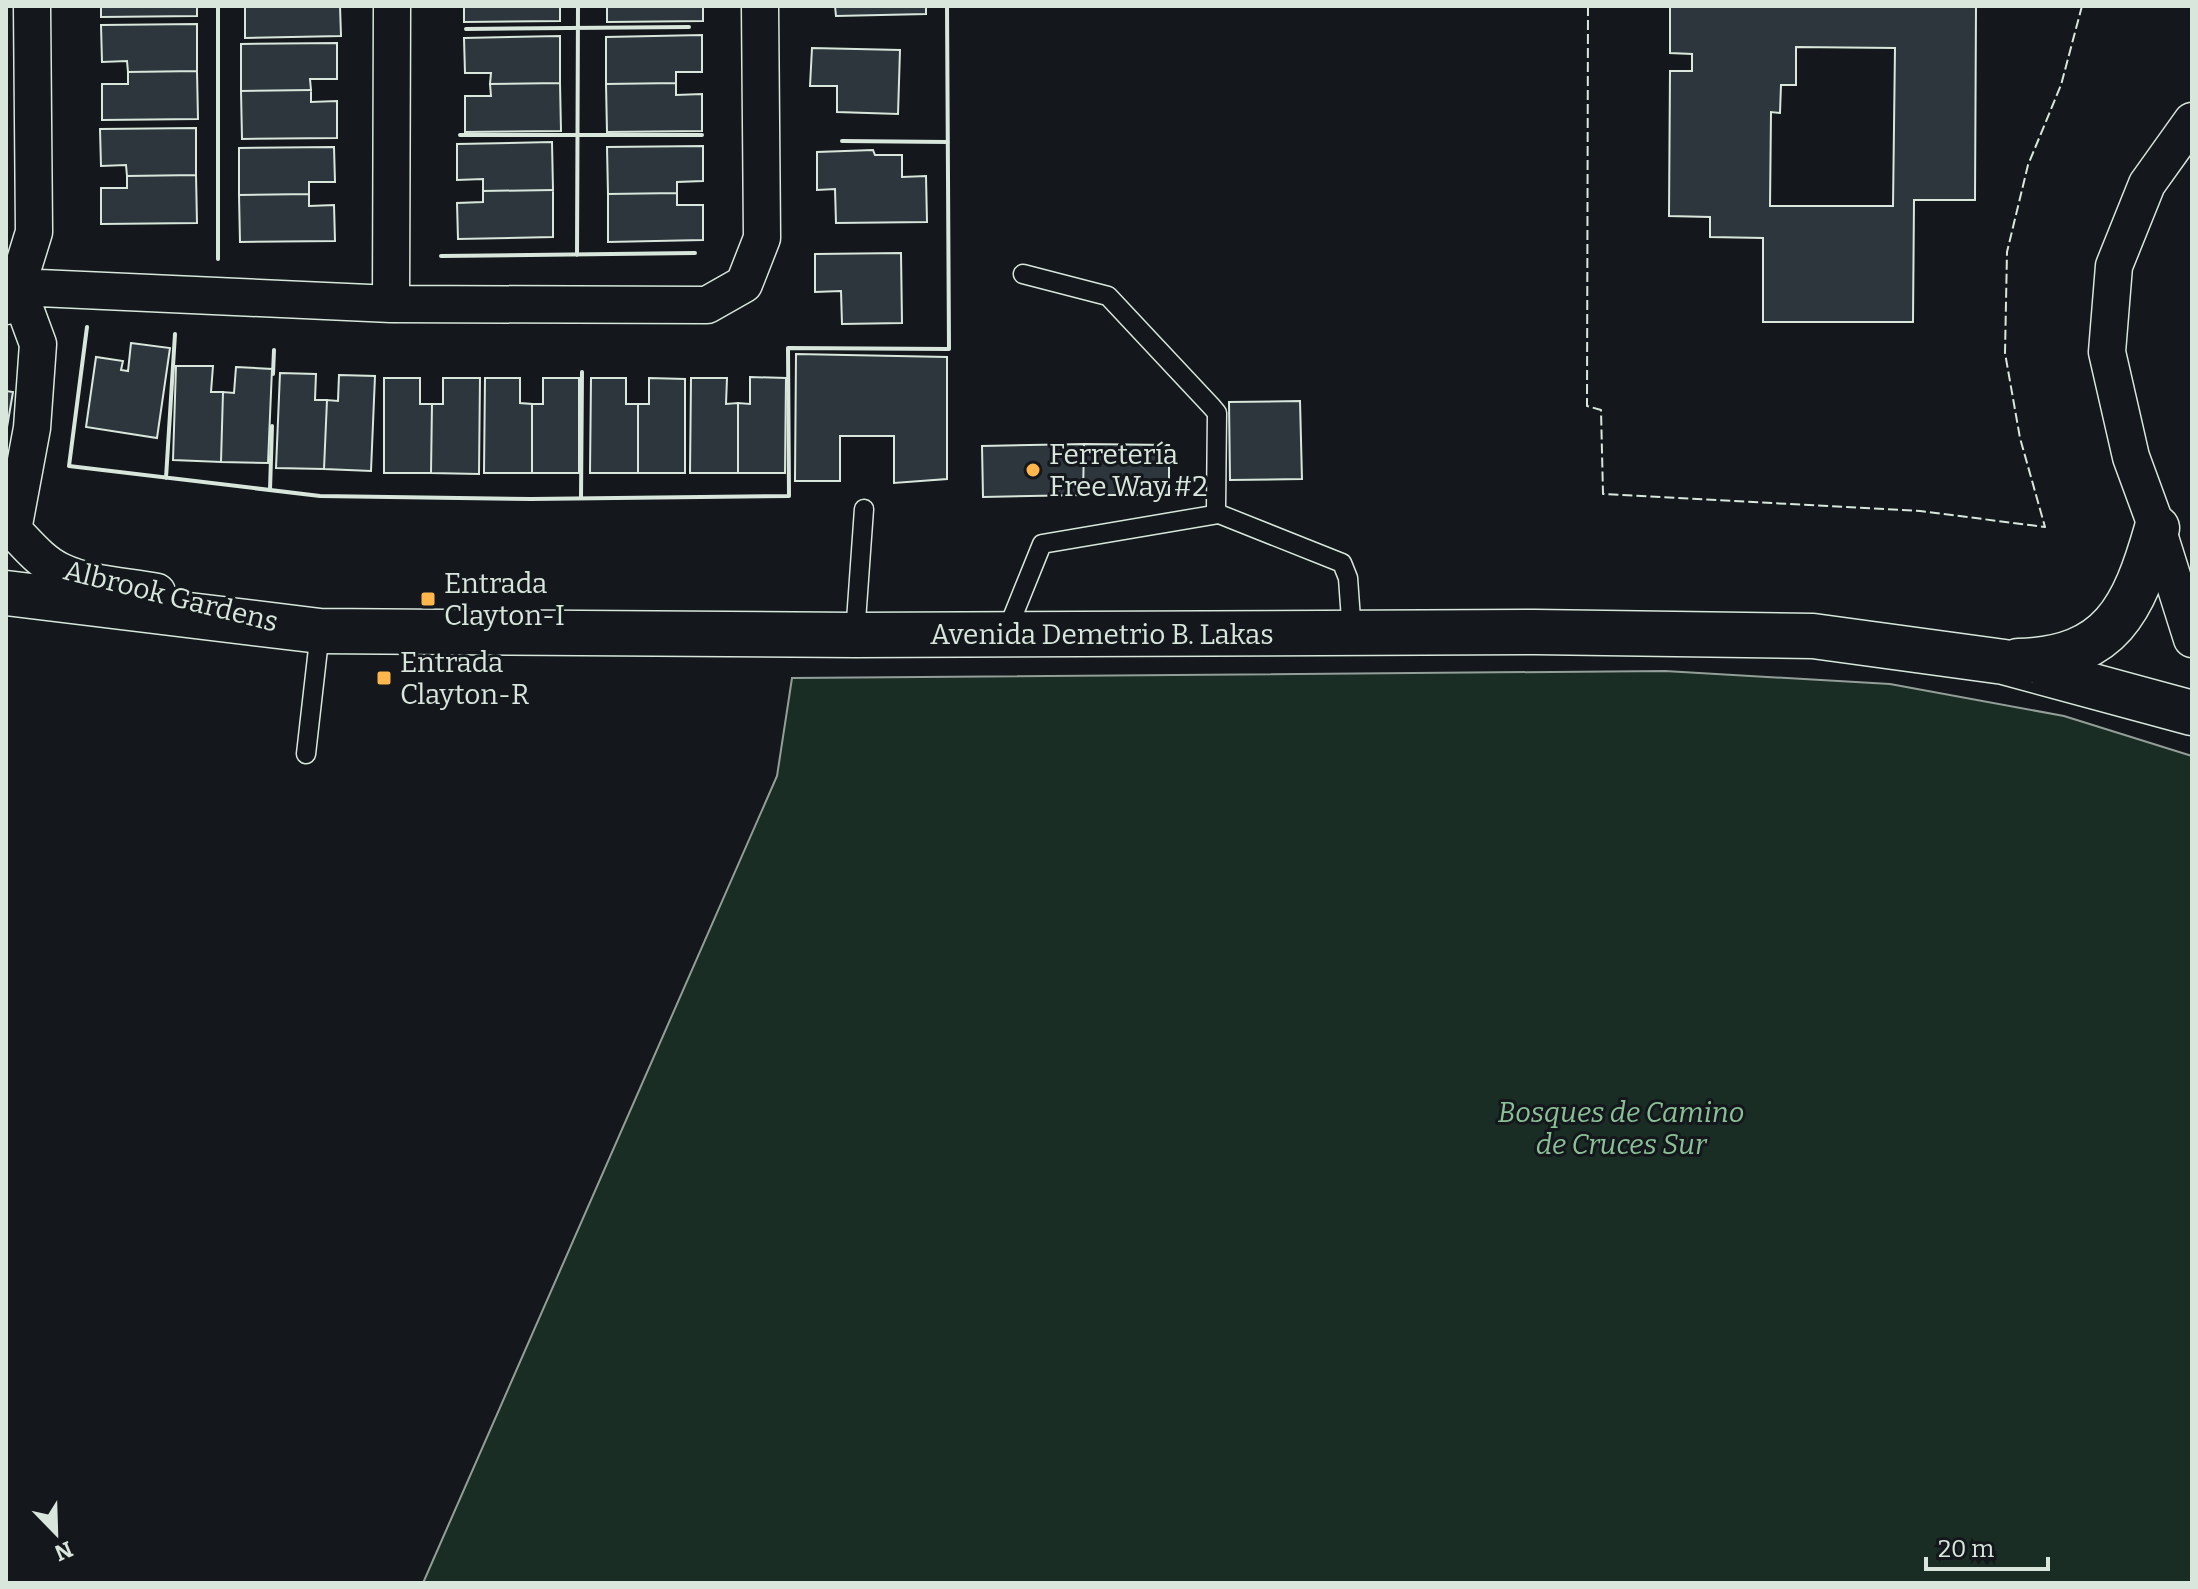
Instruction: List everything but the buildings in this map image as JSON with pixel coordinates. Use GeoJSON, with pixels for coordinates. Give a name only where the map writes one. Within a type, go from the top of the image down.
{"type":"FeatureCollection","features":[{"type":"Feature","properties":{"kind":"street"},"geometry":{"type":"LineString","coordinates":[[10,292],[34,232],[32,6]]}},
{"type":"Feature","properties":{"kind":"street"},"geometry":{"type":"LineString","coordinates":[[391,304],[392,6]]}},
{"type":"Feature","properties":{"kind":"street"},"geometry":{"type":"LineString","coordinates":[[10,292],[391,304],[707,305],[744,284],[762,238],[760,6]]}},
{"type":"Feature","properties":{"kind":"street"},"geometry":{"type":"LineString","coordinates":[[2192,121],[2147,184],[2114,266],[2107,352],[2127,442],[2192,639]]}},
{"type":"Feature","properties":{"kind":"street"},"geometry":{"type":"LineString","coordinates":[[6,566],[32,428],[38,344],[10,292]]}},
{"type":"Feature","properties":{"kind":"street"},"geometry":{"type":"LineString","coordinates":[[2004,662],[2054,658],[2081,649],[2104,635],[2122,617],[2134,598],[2157,528]]}},
{"type":"Feature","properties":{"kind":"street","name":"Albrook Gardens"},"geometry":{"type":"LineString","coordinates":[[13,530],[38,556],[58,570],[193,599],[310,630]]}},
{"type":"Feature","properties":{"kind":"street","name":"Avenida Demetrio B. Lakas"},"geometry":{"type":"LineString","coordinates":[[6,593],[310,630],[855,635],[1535,632],[1813,636],[2004,662],[2192,713]]}},
{"type":"Feature","properties":{"kind":"lane"},"geometry":{"type":"LineString","coordinates":[[1023,274],[1108,296],[1217,413],[1216,508],[1219,514]]}},
{"type":"Feature","properties":{"kind":"lane"},"geometry":{"type":"LineString","coordinates":[[855,635],[864,509]]}},
{"type":"Feature","properties":{"kind":"lane"},"geometry":{"type":"LineString","coordinates":[[1006,633],[1042,544],[1219,514],[1342,563],[1348,578],[1352,633]]}},
{"type":"Feature","properties":{"kind":"lane"},"geometry":{"type":"LineString","coordinates":[[306,754],[310,630]]}},
{"type":"Feature","properties":{"kind":"green space","name":"Bosques de Camino de Cruces Sur"},"geometry":{"type":"Polygon","coordinates":[[[1665,671],[1890,684],[2064,716],[2192,756],[2192,1583],[423,1583],[777,776],[792,678],[1665,671]]]}},
{"type":"Feature","properties":{"kind":"fence"},"geometry":{"type":"LineString","coordinates":[[1588,6],[1587,406],[1601,410],[1603,494],[1920,511],[2045,527],[2020,438],[2005,353],[2007,252],[2028,165],[2061,85],[2082,6]]}},
{"type":"Feature","properties":{"kind":"wall"},"geometry":{"type":"LineString","coordinates":[[218,6],[218,259]]}},
{"type":"Feature","properties":{"kind":"wall"},"geometry":{"type":"LineString","coordinates":[[577,255],[578,6]]}},
{"type":"Feature","properties":{"kind":"wall"},"geometry":{"type":"LineString","coordinates":[[87,327],[69,466],[320,496],[531,499],[789,496],[788,348],[949,349],[947,6]]}},
{"type":"Feature","properties":{"kind":"wall"},"geometry":{"type":"LineString","coordinates":[[466,29],[689,27]]}},
{"type":"Feature","properties":{"kind":"wall"},"geometry":{"type":"LineString","coordinates":[[460,135],[702,135]]}},
{"type":"Feature","properties":{"kind":"wall"},"geometry":{"type":"LineString","coordinates":[[842,141],[948,142]]}},
{"type":"Feature","properties":{"kind":"wall"},"geometry":{"type":"LineString","coordinates":[[441,256],[695,253]]}},
{"type":"Feature","properties":{"kind":"wall"},"geometry":{"type":"LineString","coordinates":[[166,478],[175,334]]}},
{"type":"Feature","properties":{"kind":"wall"},"geometry":{"type":"LineString","coordinates":[[273,374],[274,350]]}},
{"type":"Feature","properties":{"kind":"wall"},"geometry":{"type":"LineString","coordinates":[[581,498],[582,372]]}},
{"type":"Feature","properties":{"kind":"wall"},"geometry":{"type":"LineString","coordinates":[[270,490],[272,426]]}},
{"type":"Feature","properties":{"kind":"place","name":"Ferretería Free Way #2"},"geometry":{"type":"Point","coordinates":[1033,470]}},
{"type":"Feature","properties":{"kind":"place","name":"Entrada Clayton-I"},"geometry":{"type":"Point","coordinates":[428,599]}},
{"type":"Feature","properties":{"kind":"place","name":"Entrada Clayton-R"},"geometry":{"type":"Point","coordinates":[384,678]}}]}
